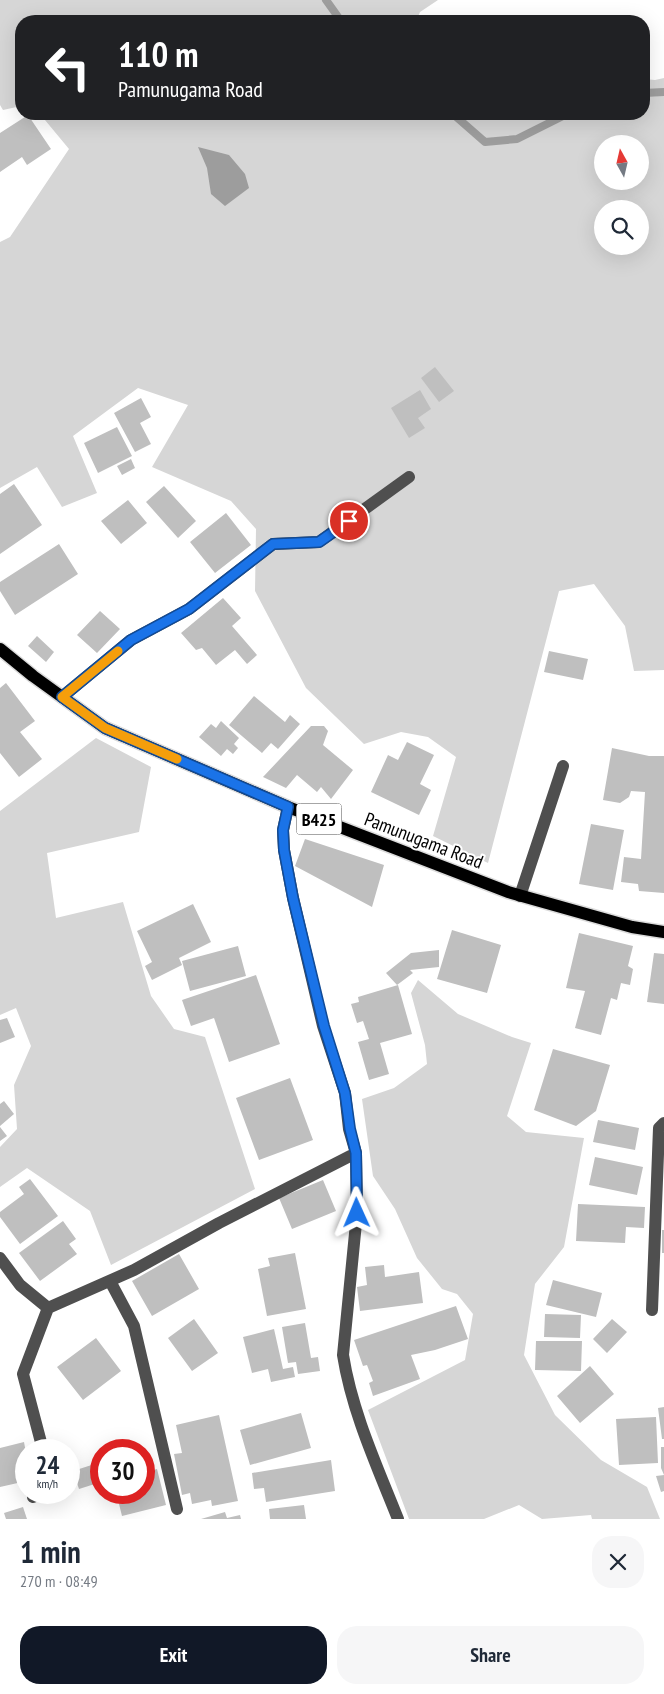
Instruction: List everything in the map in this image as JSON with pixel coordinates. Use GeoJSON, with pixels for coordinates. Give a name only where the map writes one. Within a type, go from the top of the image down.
{"type":"FeatureCollection","features":[{"type":"Feature","properties":{"kind":"main road","name":"Pamunugama Road"},"geometry":{"type":"LineString","coordinates":[[0,649],[33,676],[105,728],[288,807],[520,896],[632,927],[664,932]]}},
{"type":"Feature","properties":{"kind":"street"},"geometry":{"type":"LineString","coordinates":[[62,697],[131,640],[189,609],[273,544],[319,542],[409,477]]}},
{"type":"Feature","properties":{"kind":"street"},"geometry":{"type":"LineString","coordinates":[[520,896],[563,766]]}},
{"type":"Feature","properties":{"kind":"street"},"geometry":{"type":"LineString","coordinates":[[288,807],[283,830],[293,898],[324,1026],[345,1093],[350,1129],[356,1153],[357,1213],[343,1356],[347,1377],[364,1431],[398,1519]]}},
{"type":"Feature","properties":{"kind":"street"},"geometry":{"type":"LineString","coordinates":[[652,1310],[659,1128],[664,1124]]}},
{"type":"Feature","properties":{"kind":"street"},"geometry":{"type":"LineString","coordinates":[[40,1439],[23,1374],[48,1308],[134,1270],[227,1219],[356,1153]]}},
{"type":"Feature","properties":{"kind":"street"},"geometry":{"type":"LineString","coordinates":[[0,1258],[20,1285],[48,1308]]}},
{"type":"Feature","properties":{"kind":"street"},"geometry":{"type":"LineString","coordinates":[[110,1281],[134,1326],[177,1508]]}},
{"type":"Feature","properties":{"kind":"shaded area"},"geometry":{"type":"Polygon","coordinates":[[[0,0],[438,0],[420,12],[419,15],[15,15],[15,107],[3,110],[0,105],[0,0]]]}},
{"type":"Feature","properties":{"kind":"shaded area"},"geometry":{"type":"Polygon","coordinates":[[[664,78],[664,670],[634,671],[625,626],[594,584],[559,591],[488,863],[433,836],[456,757],[428,737],[401,732],[364,744],[306,688],[255,591],[256,529],[231,501],[152,467],[188,405],[138,388],[73,436],[97,493],[62,507],[37,467],[0,488],[0,242],[10,237],[69,149],[45,120],[650,120],[650,80],[664,78]]]}},
{"type":"Feature","properties":{"kind":"shaded area"},"geometry":{"type":"Polygon","coordinates":[[[198,147],[229,155],[245,174],[249,188],[225,206],[211,194],[207,168],[198,147]]]}},
{"type":"Feature","properties":{"kind":"shaded area"},"geometry":{"type":"Polygon","coordinates":[[[96,738],[151,767],[139,832],[47,853],[56,918],[123,902],[151,996],[174,1029],[205,1037],[255,1189],[111,1265],[90,1211],[27,1168],[0,1187],[0,1147],[17,1129],[14,1085],[31,1046],[16,1008],[0,1015],[0,811],[96,738]]]}},
{"type":"Feature","properties":{"kind":"shaded area"},"geometry":{"type":"Polygon","coordinates":[[[418,980],[458,1014],[531,1043],[507,1116],[526,1132],[584,1138],[564,1247],[535,1284],[524,1355],[555,1415],[601,1460],[647,1487],[660,1519],[592,1519],[591,1515],[542,1519],[519,1505],[484,1519],[409,1519],[368,1410],[465,1360],[473,1314],[457,1294],[442,1289],[417,1258],[395,1209],[373,1176],[362,1099],[394,1088],[427,1064],[425,1045],[411,993],[418,980]]]}},
{"type":"Feature","properties":{"kind":"building"},"geometry":{"type":"Polygon","coordinates":[[[20,120],[31,120],[51,149],[27,165],[22,157],[0,172],[0,133],[20,120]]]}},
{"type":"Feature","properties":{"kind":"building"},"geometry":{"type":"Polygon","coordinates":[[[435,367],[454,391],[439,402],[421,378],[435,367]]]}},
{"type":"Feature","properties":{"kind":"building"},"geometry":{"type":"Polygon","coordinates":[[[420,390],[431,409],[418,418],[425,428],[409,438],[391,408],[420,390]]]}},
{"type":"Feature","properties":{"kind":"building"},"geometry":{"type":"Polygon","coordinates":[[[141,398],[151,417],[140,423],[151,444],[135,452],[114,413],[141,398]]]}},
{"type":"Feature","properties":{"kind":"building"},"geometry":{"type":"Polygon","coordinates":[[[117,427],[132,456],[98,473],[84,443],[117,427]]]}},
{"type":"Feature","properties":{"kind":"building"},"geometry":{"type":"Polygon","coordinates":[[[131,459],[135,468],[122,475],[117,466],[131,459]]]}},
{"type":"Feature","properties":{"kind":"building"},"geometry":{"type":"Polygon","coordinates":[[[14,484],[42,525],[0,554],[0,494],[14,484]]]}},
{"type":"Feature","properties":{"kind":"building"},"geometry":{"type":"Polygon","coordinates":[[[164,486],[196,521],[178,538],[146,502],[164,486]]]}},
{"type":"Feature","properties":{"kind":"building"},"geometry":{"type":"Polygon","coordinates":[[[128,500],[147,523],[121,544],[101,521],[128,500]]]}},
{"type":"Feature","properties":{"kind":"building"},"geometry":{"type":"Polygon","coordinates":[[[226,513],[251,545],[215,573],[190,542],[226,513]]]}},
{"type":"Feature","properties":{"kind":"building"},"geometry":{"type":"Polygon","coordinates":[[[59,544],[78,574],[15,615],[0,591],[0,582],[59,544]]]}},
{"type":"Feature","properties":{"kind":"building"},"geometry":{"type":"Polygon","coordinates":[[[223,598],[241,618],[232,626],[257,655],[247,664],[235,650],[216,665],[202,648],[196,650],[181,633],[223,598]]]}},
{"type":"Feature","properties":{"kind":"building"},"geometry":{"type":"Polygon","coordinates":[[[100,611],[120,629],[97,653],[77,635],[100,611]]]}},
{"type":"Feature","properties":{"kind":"building"},"geometry":{"type":"Polygon","coordinates":[[[37,636],[54,652],[46,662],[28,646],[37,636]]]}},
{"type":"Feature","properties":{"kind":"building"},"geometry":{"type":"Polygon","coordinates":[[[549,651],[588,659],[583,680],[544,672],[549,651]]]}},
{"type":"Feature","properties":{"kind":"building"},"geometry":{"type":"Polygon","coordinates":[[[6,683],[35,721],[20,732],[42,759],[19,777],[0,753],[0,688],[6,683]]]}},
{"type":"Feature","properties":{"kind":"building"},"geometry":{"type":"Polygon","coordinates":[[[254,696],[285,722],[290,715],[300,724],[278,749],[271,743],[262,753],[229,725],[254,696]]]}},
{"type":"Feature","properties":{"kind":"building"},"geometry":{"type":"Polygon","coordinates":[[[221,721],[239,738],[234,744],[238,748],[233,754],[227,749],[221,756],[199,737],[211,724],[216,728],[221,721]]]}},
{"type":"Feature","properties":{"kind":"building"},"geometry":{"type":"Polygon","coordinates":[[[311,726],[324,726],[328,731],[323,745],[353,770],[331,799],[321,787],[317,792],[297,775],[286,788],[263,777],[311,726]]]}},
{"type":"Feature","properties":{"kind":"building"},"geometry":{"type":"Polygon","coordinates":[[[407,742],[434,755],[420,784],[431,790],[419,815],[371,792],[388,755],[398,760],[407,742]]]}},
{"type":"Feature","properties":{"kind":"building"},"geometry":{"type":"Polygon","coordinates":[[[612,748],[649,756],[664,756],[664,893],[639,891],[638,884],[621,882],[624,857],[641,859],[645,792],[631,791],[629,797],[620,803],[603,800],[612,748]]]}},
{"type":"Feature","properties":{"kind":"building"},"geometry":{"type":"Polygon","coordinates":[[[591,824],[624,830],[613,890],[579,884],[591,824]]]}},
{"type":"Feature","properties":{"kind":"building"},"geometry":{"type":"Polygon","coordinates":[[[305,839],[384,865],[372,907],[295,866],[305,839]]]}},
{"type":"Feature","properties":{"kind":"building"},"geometry":{"type":"Polygon","coordinates":[[[193,904],[211,942],[179,958],[182,965],[152,980],[145,966],[152,962],[137,931],[193,904]]]}},
{"type":"Feature","properties":{"kind":"building"},"geometry":{"type":"Polygon","coordinates":[[[452,930],[501,945],[487,993],[437,979],[452,930]]]}},
{"type":"Feature","properties":{"kind":"building"},"geometry":{"type":"Polygon","coordinates":[[[579,933],[633,946],[628,966],[633,969],[630,985],[621,983],[617,1000],[611,998],[601,1035],[575,1028],[585,991],[566,988],[579,933]]]}},
{"type":"Feature","properties":{"kind":"building"},"geometry":{"type":"Polygon","coordinates":[[[238,946],[246,976],[190,991],[182,961],[238,946]]]}},
{"type":"Feature","properties":{"kind":"building"},"geometry":{"type":"Polygon","coordinates":[[[439,950],[439,967],[410,970],[413,973],[397,985],[386,973],[411,953],[439,950]]]}},
{"type":"Feature","properties":{"kind":"building"},"geometry":{"type":"Polygon","coordinates":[[[654,953],[664,954],[664,1004],[647,1002],[654,953]]]}},
{"type":"Feature","properties":{"kind":"building"},"geometry":{"type":"Polygon","coordinates":[[[256,975],[280,1044],[229,1062],[214,1018],[191,1026],[182,1000],[256,975]]]}},
{"type":"Feature","properties":{"kind":"building"},"geometry":{"type":"Polygon","coordinates":[[[398,985],[412,1034],[380,1043],[389,1074],[369,1080],[358,1042],[369,1039],[363,1021],[357,1023],[351,1004],[359,1002],[358,997],[398,985]]]}},
{"type":"Feature","properties":{"kind":"building"},"geometry":{"type":"Polygon","coordinates":[[[7,1018],[15,1037],[0,1043],[0,1020],[7,1018]]]}},
{"type":"Feature","properties":{"kind":"building"},"geometry":{"type":"Polygon","coordinates":[[[553,1049],[610,1065],[596,1111],[576,1126],[534,1110],[553,1049]]]}},
{"type":"Feature","properties":{"kind":"building"},"geometry":{"type":"Polygon","coordinates":[[[290,1078],[313,1140],[259,1160],[236,1098],[290,1078]]]}},
{"type":"Feature","properties":{"kind":"building"},"geometry":{"type":"Polygon","coordinates":[[[4,1101],[14,1114],[0,1126],[0,1104],[4,1101]]]}},
{"type":"Feature","properties":{"kind":"building"},"geometry":{"type":"Polygon","coordinates":[[[598,1120],[639,1128],[635,1150],[593,1142],[598,1120]]]}},
{"type":"Feature","properties":{"kind":"building"},"geometry":{"type":"Polygon","coordinates":[[[0,1127],[7,1136],[0,1141],[0,1127]]]}},
{"type":"Feature","properties":{"kind":"building"},"geometry":{"type":"Polygon","coordinates":[[[595,1157],[643,1167],[637,1195],[589,1185],[595,1157]]]}},
{"type":"Feature","properties":{"kind":"building"},"geometry":{"type":"Polygon","coordinates":[[[30,1179],[58,1216],[20,1244],[0,1217],[0,1212],[24,1194],[19,1187],[30,1179]]]}},
{"type":"Feature","properties":{"kind":"building"},"geometry":{"type":"Polygon","coordinates":[[[323,1180],[336,1211],[292,1229],[279,1198],[323,1180]]]}},
{"type":"Feature","properties":{"kind":"building"},"geometry":{"type":"Polygon","coordinates":[[[578,1204],[645,1207],[644,1228],[626,1227],[625,1243],[576,1241],[578,1204]]]}},
{"type":"Feature","properties":{"kind":"building"},"geometry":{"type":"Polygon","coordinates":[[[63,1221],[76,1239],[69,1244],[77,1254],[40,1281],[19,1253],[63,1221]]]}},
{"type":"Feature","properties":{"kind":"building"},"geometry":{"type":"Polygon","coordinates":[[[662,1230],[664,1230],[664,1253],[662,1253],[662,1230]]]}},
{"type":"Feature","properties":{"kind":"building"},"geometry":{"type":"Polygon","coordinates":[[[295,1253],[306,1309],[267,1316],[258,1269],[270,1266],[268,1258],[295,1253]]]}},
{"type":"Feature","properties":{"kind":"building"},"geometry":{"type":"Polygon","coordinates":[[[179,1254],[199,1289],[152,1316],[132,1281],[179,1254]]]}},
{"type":"Feature","properties":{"kind":"building"},"geometry":{"type":"Polygon","coordinates":[[[384,1265],[385,1277],[419,1272],[423,1303],[360,1311],[357,1287],[367,1285],[365,1267],[384,1265]]]}},
{"type":"Feature","properties":{"kind":"building"},"geometry":{"type":"Polygon","coordinates":[[[553,1280],[602,1293],[596,1317],[546,1305],[553,1280]]]}},
{"type":"Feature","properties":{"kind":"building"},"geometry":{"type":"Polygon","coordinates":[[[456,1306],[468,1339],[435,1350],[411,1355],[420,1379],[373,1396],[369,1383],[373,1381],[367,1365],[363,1366],[354,1340],[456,1306]]]}},
{"type":"Feature","properties":{"kind":"building"},"geometry":{"type":"Polygon","coordinates":[[[545,1314],[581,1315],[580,1338],[544,1337],[545,1314]]]}},
{"type":"Feature","properties":{"kind":"building"},"geometry":{"type":"Polygon","coordinates":[[[194,1319],[218,1353],[192,1371],[168,1338],[194,1319]]]}},
{"type":"Feature","properties":{"kind":"building"},"geometry":{"type":"Polygon","coordinates":[[[612,1319],[627,1332],[607,1353],[593,1339],[612,1319]]]}},
{"type":"Feature","properties":{"kind":"building"},"geometry":{"type":"Polygon","coordinates":[[[305,1323],[311,1358],[318,1357],[320,1371],[298,1374],[296,1362],[288,1363],[282,1327],[305,1323]]]}},
{"type":"Feature","properties":{"kind":"building"},"geometry":{"type":"Polygon","coordinates":[[[274,1329],[283,1369],[293,1367],[295,1377],[271,1382],[268,1369],[252,1373],[243,1337],[274,1329]]]}},
{"type":"Feature","properties":{"kind":"building"},"geometry":{"type":"Polygon","coordinates":[[[96,1338],[121,1371],[83,1400],[57,1367],[96,1338]]]}},
{"type":"Feature","properties":{"kind":"building"},"geometry":{"type":"Polygon","coordinates":[[[536,1341],[582,1341],[581,1371],[535,1370],[536,1341]]]}},
{"type":"Feature","properties":{"kind":"building"},"geometry":{"type":"Polygon","coordinates":[[[590,1366],[614,1394],[580,1423],[557,1396],[590,1366]]]}},
{"type":"Feature","properties":{"kind":"building"},"geometry":{"type":"Polygon","coordinates":[[[664,1407],[664,1439],[662,1439],[658,1408],[664,1407]]]}},
{"type":"Feature","properties":{"kind":"building"},"geometry":{"type":"Polygon","coordinates":[[[301,1413],[311,1448],[250,1465],[240,1430],[301,1413]]]}},
{"type":"Feature","properties":{"kind":"building"},"geometry":{"type":"Polygon","coordinates":[[[219,1415],[238,1501],[212,1506],[211,1500],[192,1504],[190,1493],[182,1495],[174,1454],[182,1453],[176,1425],[219,1415]]]}},
{"type":"Feature","properties":{"kind":"building"},"geometry":{"type":"Polygon","coordinates":[[[656,1417],[658,1463],[619,1465],[616,1419],[656,1417]]]}},
{"type":"Feature","properties":{"kind":"building"},"geometry":{"type":"Polygon","coordinates":[[[15,1444],[15,1484],[0,1487],[0,1448],[15,1444]]]}},
{"type":"Feature","properties":{"kind":"building"},"geometry":{"type":"Polygon","coordinates":[[[661,1447],[664,1447],[664,1475],[661,1468],[661,1447]]]}},
{"type":"Feature","properties":{"kind":"building"},"geometry":{"type":"Polygon","coordinates":[[[331,1460],[335,1491],[266,1502],[264,1488],[254,1489],[252,1473],[331,1460]]]}},
{"type":"Feature","properties":{"kind":"building"},"geometry":{"type":"Polygon","coordinates":[[[90,1466],[90,1486],[80,1489],[80,1469],[90,1466]]]}},
{"type":"Feature","properties":{"kind":"building"},"geometry":{"type":"Polygon","coordinates":[[[157,1469],[166,1505],[122,1516],[119,1504],[155,1504],[155,1470],[157,1469]]]}},
{"type":"Feature","properties":{"kind":"building"},"geometry":{"type":"Polygon","coordinates":[[[664,1475],[664,1491],[661,1492],[656,1476],[664,1475]]]}},
{"type":"Feature","properties":{"kind":"building"},"geometry":{"type":"Polygon","coordinates":[[[304,1505],[306,1519],[270,1519],[269,1509],[304,1505]]]}},
{"type":"Feature","properties":{"kind":"building"},"geometry":{"type":"Polygon","coordinates":[[[23,1507],[27,1519],[6,1519],[4,1513],[23,1507]]]}},
{"type":"Feature","properties":{"kind":"building"},"geometry":{"type":"Polygon","coordinates":[[[225,1512],[227,1518],[240,1515],[241,1519],[201,1519],[225,1512]]]}},
{"type":"Feature","properties":{"kind":"waterway"},"geometry":{"type":"LineString","coordinates":[[326,0],[337,15]]}},
{"type":"Feature","properties":{"kind":"waterway"},"geometry":{"type":"LineString","coordinates":[[650,93],[664,92]]}},
{"type":"Feature","properties":{"kind":"waterway"},"geometry":{"type":"LineString","coordinates":[[460,120],[485,142],[517,139],[555,120]]}},
{"type":"Feature","properties":{"kind":"slow traffic"},"geometry":{"type":"LineString","coordinates":[[118,651],[62,697],[105,728],[177,759]]}},
{"type":"Feature","properties":{"kind":"route"},"geometry":{"type":"LineString","coordinates":[[349,521],[319,542],[273,544],[189,609],[131,640],[62,697],[105,728],[288,807],[283,830],[284,850],[293,898],[324,1026],[345,1093],[350,1129],[356,1153],[357,1213]]}}]}
